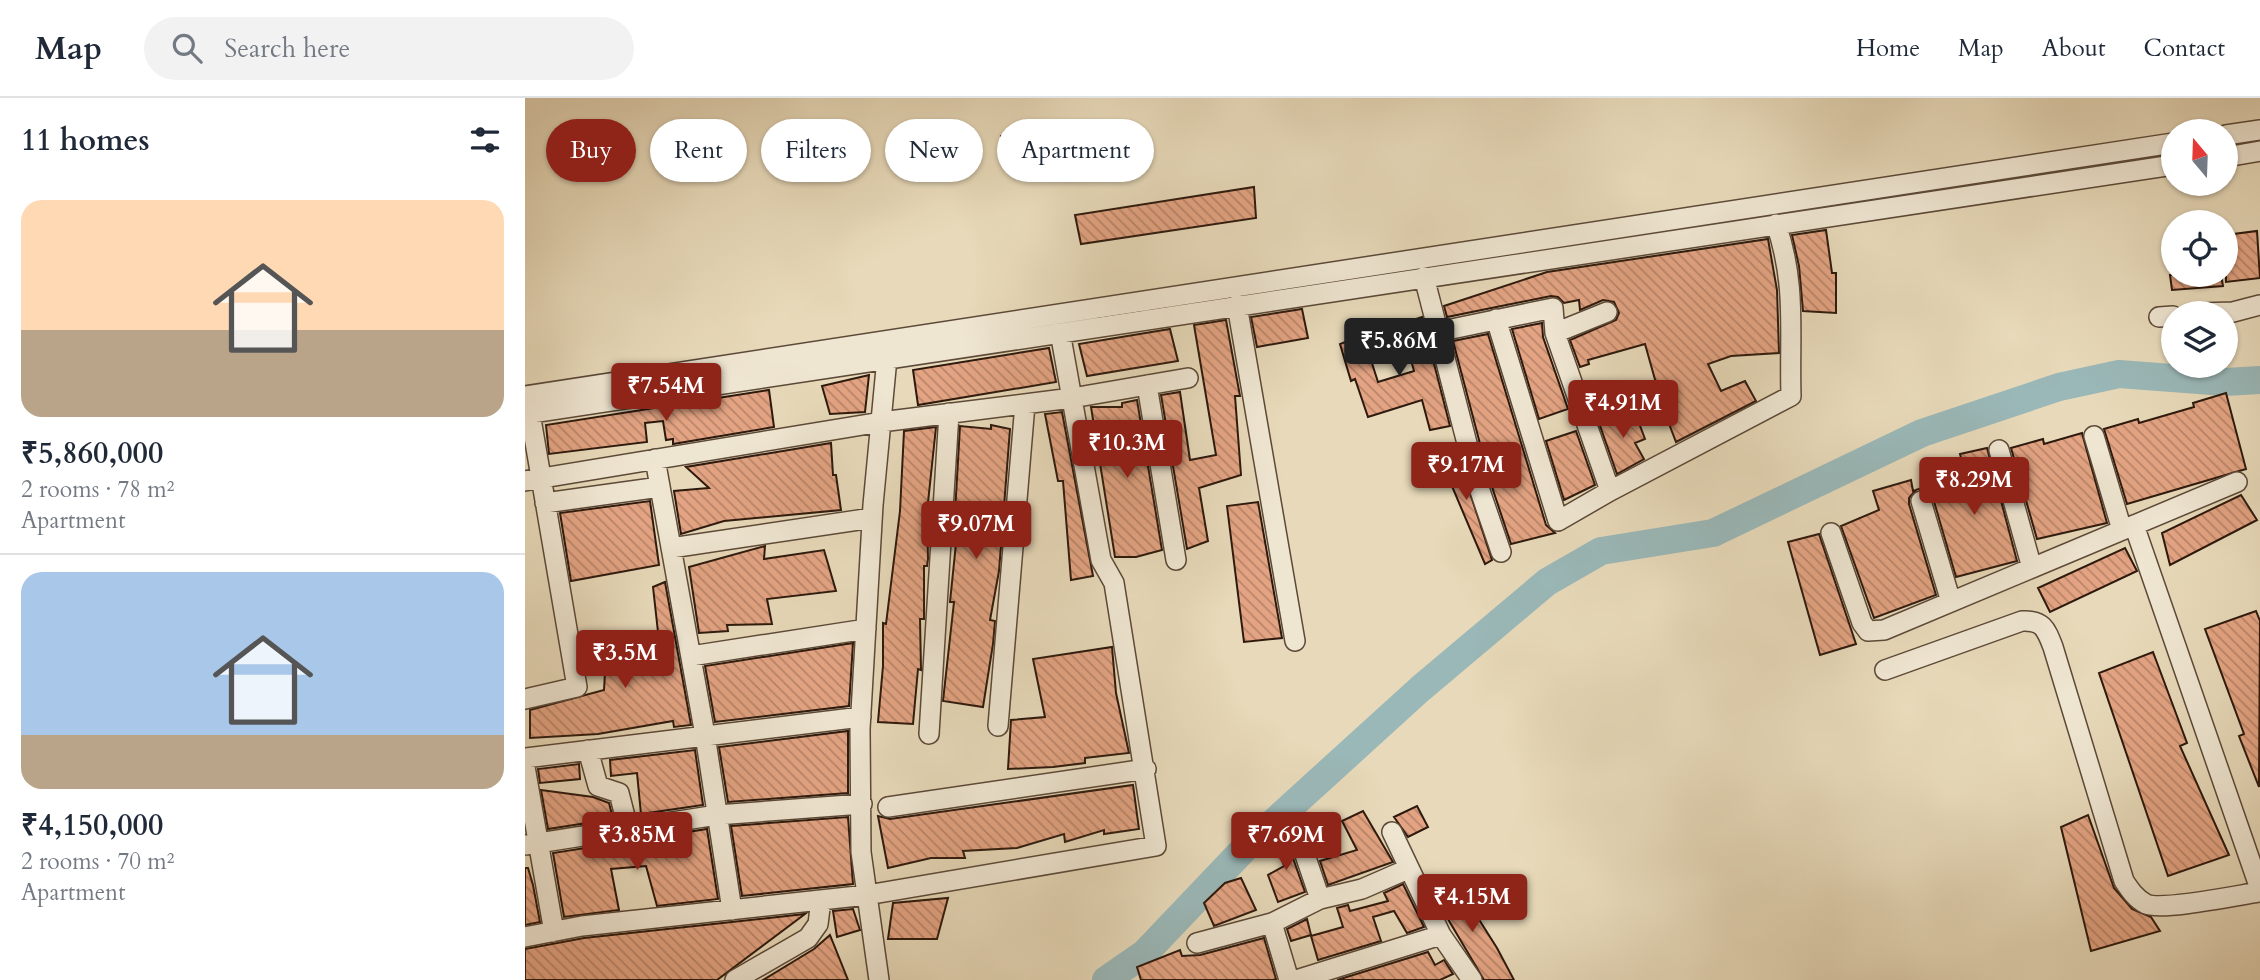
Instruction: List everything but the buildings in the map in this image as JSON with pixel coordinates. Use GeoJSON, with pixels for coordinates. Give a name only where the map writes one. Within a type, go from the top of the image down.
{"type":"FeatureCollection","features":[{"type":"Feature","properties":{"kind":"street"},"geometry":{"type":"LineString","coordinates":[[2238,133],[2260,130]]}},
{"type":"Feature","properties":{"kind":"street"},"geometry":{"type":"LineString","coordinates":[[527,408],[2161,146]]}},
{"type":"Feature","properties":{"kind":"street"},"geometry":{"type":"LineString","coordinates":[[2238,154],[2260,151]]}},
{"type":"Feature","properties":{"kind":"street"},"geometry":{"type":"LineString","coordinates":[[527,408],[887,358],[2161,166]]}},
{"type":"Feature","properties":{"kind":"street"},"geometry":{"type":"LineString","coordinates":[[1496,319],[1558,521],[1609,491],[1791,396],[1789,332],[1793,300],[1787,255],[1776,224]]}},
{"type":"Feature","properties":{"kind":"street"},"geometry":{"type":"LineString","coordinates":[[1424,277],[1477,482],[1501,552]]}},
{"type":"Feature","properties":{"kind":"street"},"geometry":{"type":"LineString","coordinates":[[2238,311],[2260,304]]}},
{"type":"Feature","properties":{"kind":"street"},"geometry":{"type":"LineString","coordinates":[[1237,305],[1295,640]]}},
{"type":"Feature","properties":{"kind":"street"},"geometry":{"type":"LineString","coordinates":[[1437,331],[1553,308],[1555,333],[1609,491]]}},
{"type":"Feature","properties":{"kind":"street"},"geometry":{"type":"LineString","coordinates":[[1555,333],[1607,312]]}},
{"type":"Feature","properties":{"kind":"street"},"geometry":{"type":"LineString","coordinates":[[525,937],[867,895],[1156,846],[1146,769],[1114,583],[1101,560],[1060,332]]}},
{"type":"Feature","properties":{"kind":"street"},"geometry":{"type":"LineString","coordinates":[[879,980],[861,852],[861,717],[873,518],[887,358]]}},
{"type":"Feature","properties":{"kind":"street"},"geometry":{"type":"LineString","coordinates":[[533,479],[881,422],[1072,398],[1188,378]]}},
{"type":"Feature","properties":{"kind":"street"},"geometry":{"type":"LineString","coordinates":[[1147,385],[1176,560]]}},
{"type":"Feature","properties":{"kind":"street"},"geometry":{"type":"LineString","coordinates":[[998,726],[1025,404]]}},
{"type":"Feature","properties":{"kind":"street"},"geometry":{"type":"LineString","coordinates":[[525,699],[577,687],[545,503],[533,479],[527,408]]}},
{"type":"Feature","properties":{"kind":"street"},"geometry":{"type":"LineString","coordinates":[[929,734],[949,413]]}},
{"type":"Feature","properties":{"kind":"street"},"geometry":{"type":"LineString","coordinates":[[1885,670],[2022,621],[2036,620],[2045,626],[2053,647],[2124,881],[2133,895],[2148,905],[2171,905],[2260,890],[2094,436]]}},
{"type":"Feature","properties":{"kind":"street"},"geometry":{"type":"LineString","coordinates":[[1999,450],[2032,568]]}},
{"type":"Feature","properties":{"kind":"street"},"geometry":{"type":"LineString","coordinates":[[655,459],[705,735],[732,910]]}},
{"type":"Feature","properties":{"kind":"street"},"geometry":{"type":"LineString","coordinates":[[1831,533],[1862,623],[1868,631],[1884,630],[2237,482]]}},
{"type":"Feature","properties":{"kind":"street"},"geometry":{"type":"LineString","coordinates":[[545,503],[660,487]]}},
{"type":"Feature","properties":{"kind":"street"},"geometry":{"type":"LineString","coordinates":[[1921,501],[1951,602]]}},
{"type":"Feature","properties":{"kind":"street"},"geometry":{"type":"LineString","coordinates":[[671,548],[873,518]]}},
{"type":"Feature","properties":{"kind":"street"},"geometry":{"type":"LineString","coordinates":[[691,656],[866,629]]}},
{"type":"Feature","properties":{"kind":"street"},"geometry":{"type":"LineString","coordinates":[[525,758],[861,717]]}},
{"type":"Feature","properties":{"kind":"street"},"geometry":{"type":"LineString","coordinates":[[588,750],[598,786],[619,793],[628,828]]}},
{"type":"Feature","properties":{"kind":"street"},"geometry":{"type":"LineString","coordinates":[[525,767],[531,844],[554,932]]}},
{"type":"Feature","properties":{"kind":"street"},"geometry":{"type":"LineString","coordinates":[[888,807],[1146,769]]}},
{"type":"Feature","properties":{"kind":"street"},"geometry":{"type":"LineString","coordinates":[[531,844],[717,815],[862,804]]}},
{"type":"Feature","properties":{"kind":"street"},"geometry":{"type":"LineString","coordinates":[[1392,832],[1441,935],[1469,979]]}},
{"type":"Feature","properties":{"kind":"street"},"geometry":{"type":"LineString","coordinates":[[1301,843],[1320,899]]}},
{"type":"Feature","properties":{"kind":"street"},"geometry":{"type":"LineString","coordinates":[[1197,943],[1272,923],[1320,899],[1362,889],[1408,869]]}},
{"type":"Feature","properties":{"kind":"street"},"geometry":{"type":"LineString","coordinates":[[735,980],[808,937],[818,924],[821,900]]}},
{"type":"Feature","properties":{"kind":"street"},"geometry":{"type":"LineString","coordinates":[[1272,923],[1289,980]]}},
{"type":"Feature","properties":{"kind":"street"},"geometry":{"type":"LineString","coordinates":[[1296,980],[1441,935]]}},
{"type":"Feature","properties":{"kind":"waterway"},"geometry":{"type":"LineString","coordinates":[[1106,980],[1145,953],[1244,849],[1420,689],[1547,582],[1601,551],[1713,533],[1922,433],[2059,387],[2119,374],[2225,382],[2260,380]]}}]}
